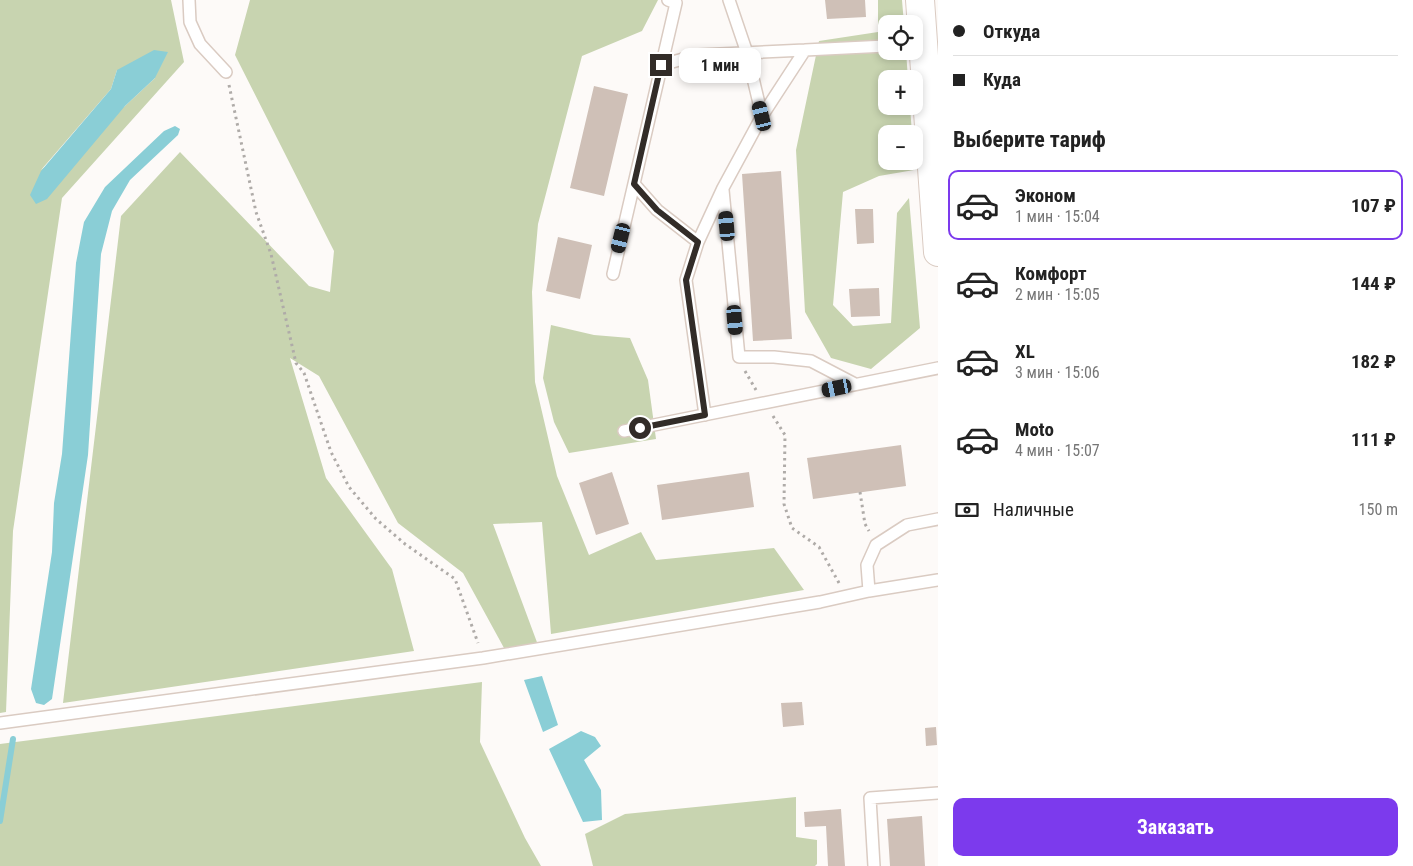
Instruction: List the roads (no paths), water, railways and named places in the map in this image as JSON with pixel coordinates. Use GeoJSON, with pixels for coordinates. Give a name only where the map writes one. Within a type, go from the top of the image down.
{"type":"FeatureCollection","features":[{"type":"Feature","properties":{"kind":"street"},"geometry":{"type":"LineString","coordinates":[[919,15],[920,0]]}},
{"type":"Feature","properties":{"kind":"street"},"geometry":{"type":"LineString","coordinates":[[920,60],[938,252]]}},
{"type":"Feature","properties":{"kind":"lane"},"geometry":{"type":"LineString","coordinates":[[189,0],[190,22],[200,44],[226,72]]}},
{"type":"Feature","properties":{"kind":"lane"},"geometry":{"type":"LineString","coordinates":[[613,274],[676,3],[668,0]]}},
{"type":"Feature","properties":{"kind":"lane"},"geometry":{"type":"LineString","coordinates":[[729,0],[747,53],[762,116]]}},
{"type":"Feature","properties":{"kind":"lane"},"geometry":{"type":"LineString","coordinates":[[661,65],[698,55],[878,46]]}},
{"type":"Feature","properties":{"kind":"lane"},"geometry":{"type":"LineString","coordinates":[[705,415],[686,280],[698,242],[723,188],[762,116],[805,50]]}},
{"type":"Feature","properties":{"kind":"lane"},"geometry":{"type":"LineString","coordinates":[[634,184],[657,210],[698,242]]}},
{"type":"Feature","properties":{"kind":"lane"},"geometry":{"type":"LineString","coordinates":[[723,188],[739,357],[774,357],[811,361],[855,384]]}},
{"type":"Feature","properties":{"kind":"lane"},"geometry":{"type":"LineString","coordinates":[[624,431],[938,368]]}},
{"type":"Feature","properties":{"kind":"lane"},"geometry":{"type":"LineString","coordinates":[[869,591],[867,565],[876,545],[907,525],[938,519]]}},
{"type":"Feature","properties":{"kind":"lane"},"geometry":{"type":"LineString","coordinates":[[0,723],[483,658],[938,580]]}},
{"type":"Feature","properties":{"kind":"lane"},"geometry":{"type":"LineString","coordinates":[[874,866],[870,798],[938,793]]}},
{"type":"Feature","properties":{"kind":"water"},"geometry":{"type":"Polygon","coordinates":[[[154,50],[168,52],[155,78],[125,106],[47,199],[36,204],[30,195],[41,171],[111,89],[117,70],[154,50]]]}},
{"type":"Feature","properties":{"kind":"water"},"geometry":{"type":"Polygon","coordinates":[[[175,126],[180,129],[178,135],[130,180],[112,211],[101,254],[88,455],[52,699],[44,705],[36,703],[31,689],[52,552],[54,503],[62,454],[76,263],[84,222],[105,187],[164,131],[175,126]]]}},
{"type":"Feature","properties":{"kind":"water"},"geometry":{"type":"Polygon","coordinates":[[[542,676],[558,725],[543,732],[524,680],[542,676]]]}},
{"type":"Feature","properties":{"kind":"water"},"geometry":{"type":"Polygon","coordinates":[[[581,731],[595,737],[601,746],[584,760],[601,790],[602,820],[583,822],[549,749],[581,731]]]}},
{"type":"Feature","properties":{"kind":"waterway"},"geometry":{"type":"LineString","coordinates":[[0,821],[13,739]]}}]}
